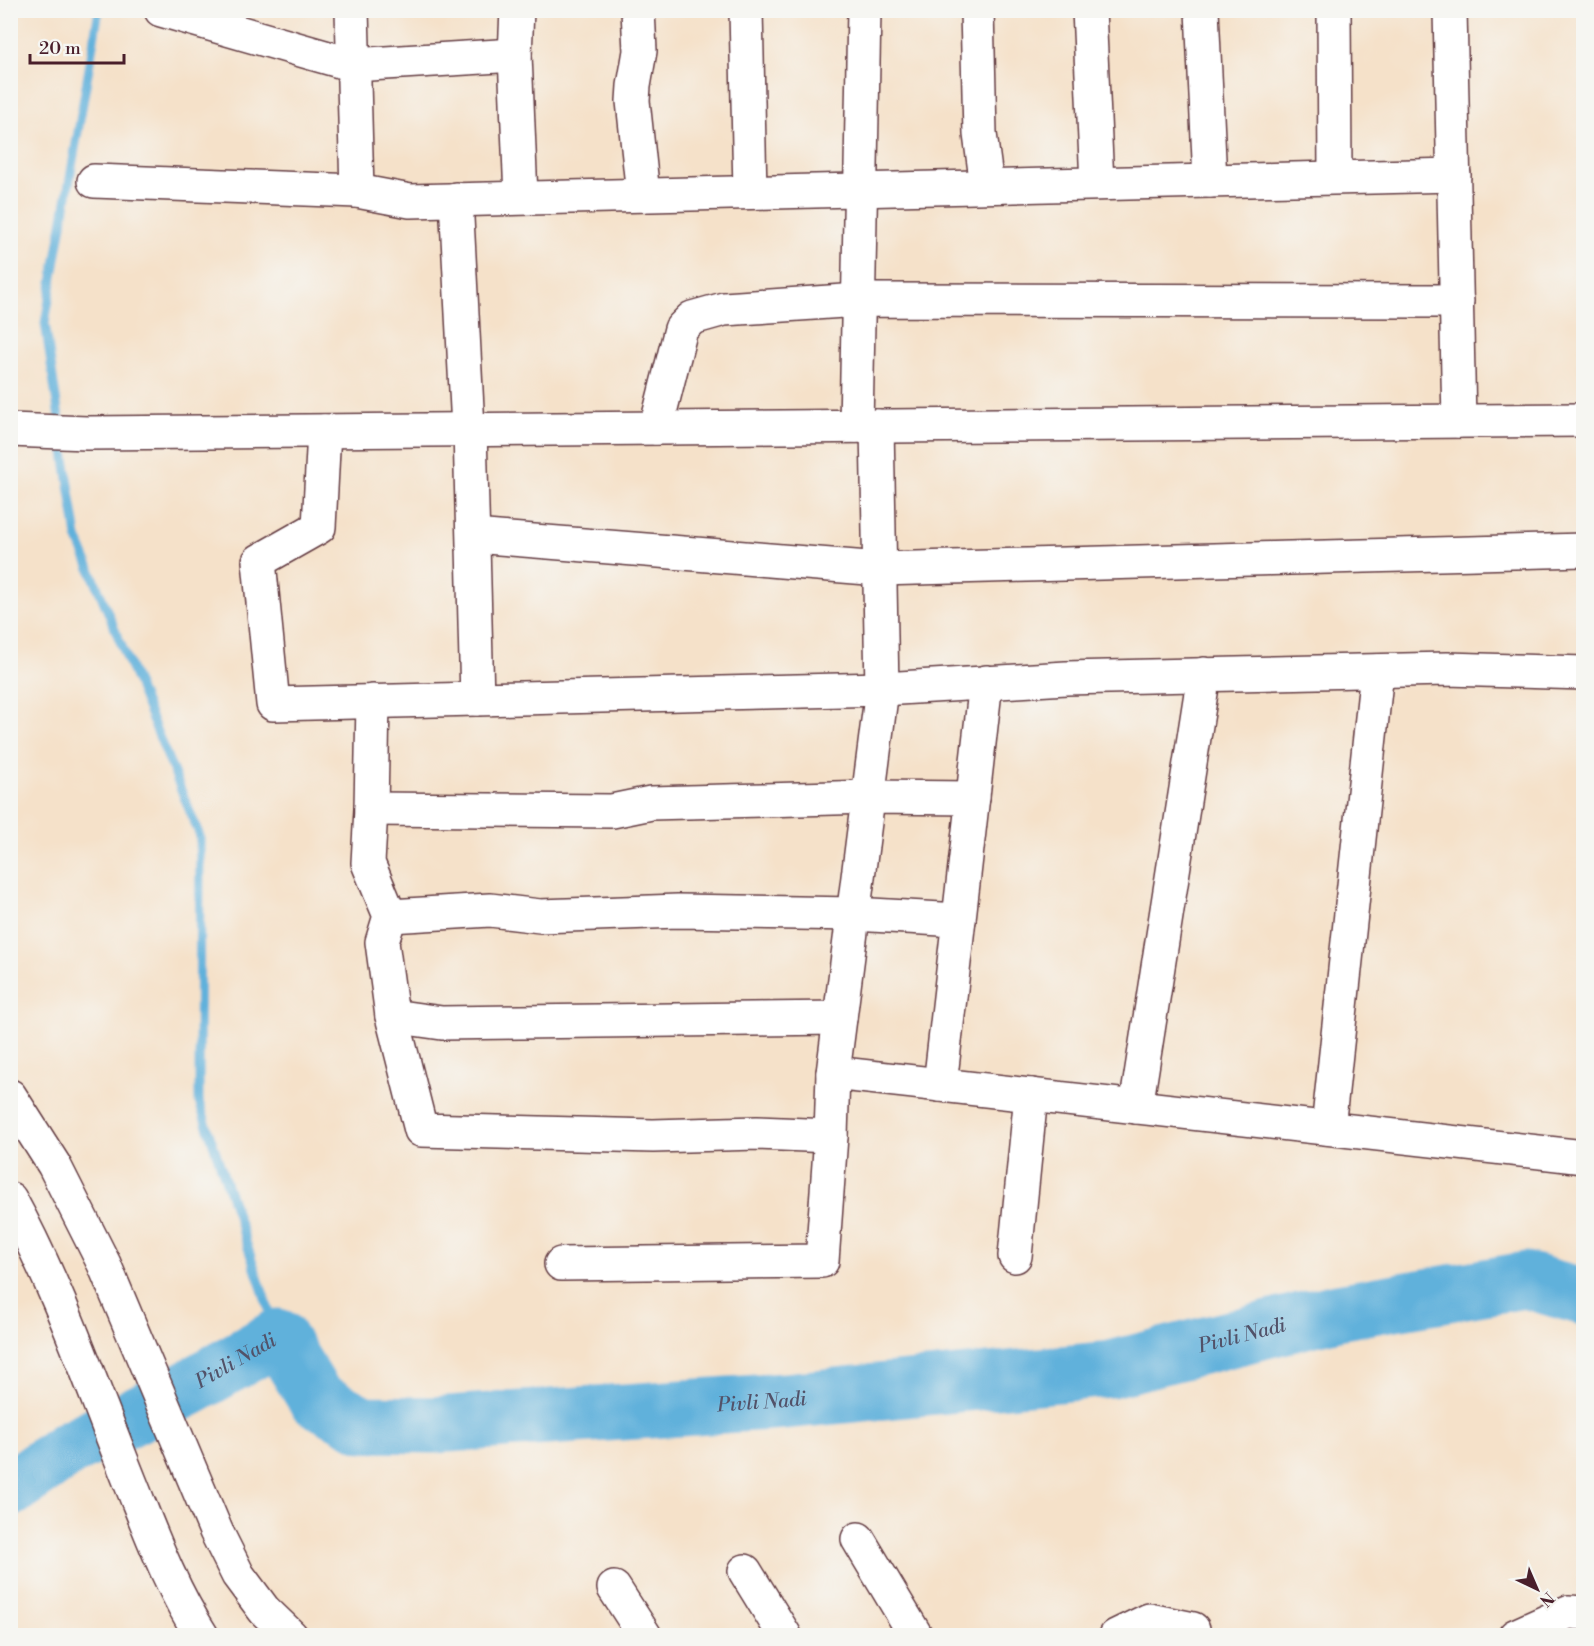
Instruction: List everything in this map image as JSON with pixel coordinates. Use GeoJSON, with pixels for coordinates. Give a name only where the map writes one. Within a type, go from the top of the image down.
{"type":"FeatureCollection","features":[{"type":"Feature","properties":{"kind":"street"},"geometry":{"type":"LineString","coordinates":[[161,10],[353,65],[515,55]]}},
{"type":"Feature","properties":{"kind":"street"},"geometry":{"type":"LineString","coordinates":[[352,10],[357,191]]}},
{"type":"Feature","properties":{"kind":"street"},"geometry":{"type":"LineString","coordinates":[[517,10],[515,55],[521,198]]}},
{"type":"Feature","properties":{"kind":"street"},"geometry":{"type":"LineString","coordinates":[[638,10],[640,51],[633,101],[643,195]]}},
{"type":"Feature","properties":{"kind":"street"},"geometry":{"type":"LineString","coordinates":[[746,10],[750,192]]}},
{"type":"Feature","properties":{"kind":"street"},"geometry":{"type":"LineString","coordinates":[[561,1264],[822,1261],[833,1073],[882,689],[880,569],[867,426],[859,300],[864,10]]}},
{"type":"Feature","properties":{"kind":"street"},"geometry":{"type":"LineString","coordinates":[[976,10],[980,134],[987,186]]}},
{"type":"Feature","properties":{"kind":"street"},"geometry":{"type":"LineString","coordinates":[[1089,10],[1097,183]]}},
{"type":"Feature","properties":{"kind":"street"},"geometry":{"type":"LineString","coordinates":[[1202,10],[1210,181]]}},
{"type":"Feature","properties":{"kind":"street"},"geometry":{"type":"LineString","coordinates":[[1334,10],[1335,177]]}},
{"type":"Feature","properties":{"kind":"street"},"geometry":{"type":"LineString","coordinates":[[1450,10],[1459,421]]}},
{"type":"Feature","properties":{"kind":"street"},"geometry":{"type":"LineString","coordinates":[[94,181],[357,191],[410,201],[1454,175]]}},
{"type":"Feature","properties":{"kind":"street"},"geometry":{"type":"LineString","coordinates":[[456,199],[468,428],[470,430],[477,699]]}},
{"type":"Feature","properties":{"kind":"street"},"geometry":{"type":"LineString","coordinates":[[656,428],[681,328],[692,318],[724,309],[859,300],[1456,301]]}},
{"type":"Feature","properties":{"kind":"street"},"geometry":{"type":"LineString","coordinates":[[10,430],[87,433],[1584,420]]}},
{"type":"Feature","properties":{"kind":"street"},"geometry":{"type":"LineString","coordinates":[[324,431],[319,527],[259,561],[273,704],[882,689],[1066,678],[1204,674],[1447,669],[1584,673]]}},
{"type":"Feature","properties":{"kind":"street"},"geometry":{"type":"LineString","coordinates":[[474,536],[880,569],[1584,550]]}},
{"type":"Feature","properties":{"kind":"street"},"geometry":{"type":"LineString","coordinates":[[1328,1128],[1377,671]]}},
{"type":"Feature","properties":{"kind":"street"},"geometry":{"type":"LineString","coordinates":[[1136,1107],[1204,674]]}},
{"type":"Feature","properties":{"kind":"street"},"geometry":{"type":"LineString","coordinates":[[940,1085],[986,682]]}},
{"type":"Feature","properties":{"kind":"street"},"geometry":{"type":"LineString","coordinates":[[373,701],[368,863],[390,916],[382,942],[392,1016],[421,1130],[641,1135],[757,1133],[831,1136]]}},
{"type":"Feature","properties":{"kind":"street"},"geometry":{"type":"LineString","coordinates":[[371,809],[612,811],[651,803],[869,797],[973,798]]}},
{"type":"Feature","properties":{"kind":"street"},"geometry":{"type":"LineString","coordinates":[[390,916],[490,910],[540,916],[678,911],[854,914],[959,920]]}},
{"type":"Feature","properties":{"kind":"street"},"geometry":{"type":"LineString","coordinates":[[392,1016],[442,1023],[840,1018]]}},
{"type":"Feature","properties":{"kind":"street"},"geometry":{"type":"LineString","coordinates":[[833,1073],[1584,1157]]}},
{"type":"Feature","properties":{"kind":"street"},"geometry":{"type":"LineString","coordinates":[[1015,1256],[1031,1095]]}},
{"type":"Feature","properties":{"kind":"street"},"geometry":{"type":"LineString","coordinates":[[10,1096],[54,1165],[104,1264],[216,1531],[238,1575],[264,1610],[291,1635]]}},
{"type":"Feature","properties":{"kind":"street"},"geometry":{"type":"LineString","coordinates":[[10,1199],[28,1232],[54,1292],[163,1564],[185,1609],[202,1635]]}},
{"type":"Feature","properties":{"kind":"street"},"geometry":{"type":"LineString","coordinates":[[858,1539],[916,1635]]}},
{"type":"Feature","properties":{"kind":"street"},"geometry":{"type":"LineString","coordinates":[[745,1571],[785,1635]]}},
{"type":"Feature","properties":{"kind":"street"},"geometry":{"type":"LineString","coordinates":[[614,1588],[645,1635]]}},
{"type":"Feature","properties":{"kind":"street"},"geometry":{"type":"LineString","coordinates":[[1515,1635],[1568,1612],[1584,1613]]}},
{"type":"Feature","properties":{"kind":"street"},"geometry":{"type":"LineString","coordinates":[[1116,1635],[1149,1620],[1193,1629],[1194,1635]]}},
{"type":"Feature","properties":{"kind":"waterway"},"geometry":{"type":"LineString","coordinates":[[60,425],[45,323],[99,10]]}},
{"type":"Feature","properties":{"kind":"waterway"},"geometry":{"type":"LineString","coordinates":[[62,439],[77,537],[200,836],[199,1102],[278,1337]]}},
{"type":"Feature","properties":{"kind":"waterway","name":"Pivli Nadi"},"geometry":{"type":"LineString","coordinates":[[10,1489],[68,1449],[191,1387],[278,1337],[316,1399],[363,1424],[433,1425],[784,1401],[1111,1369],[1337,1312],[1525,1280],[1584,1297]]}}]}
